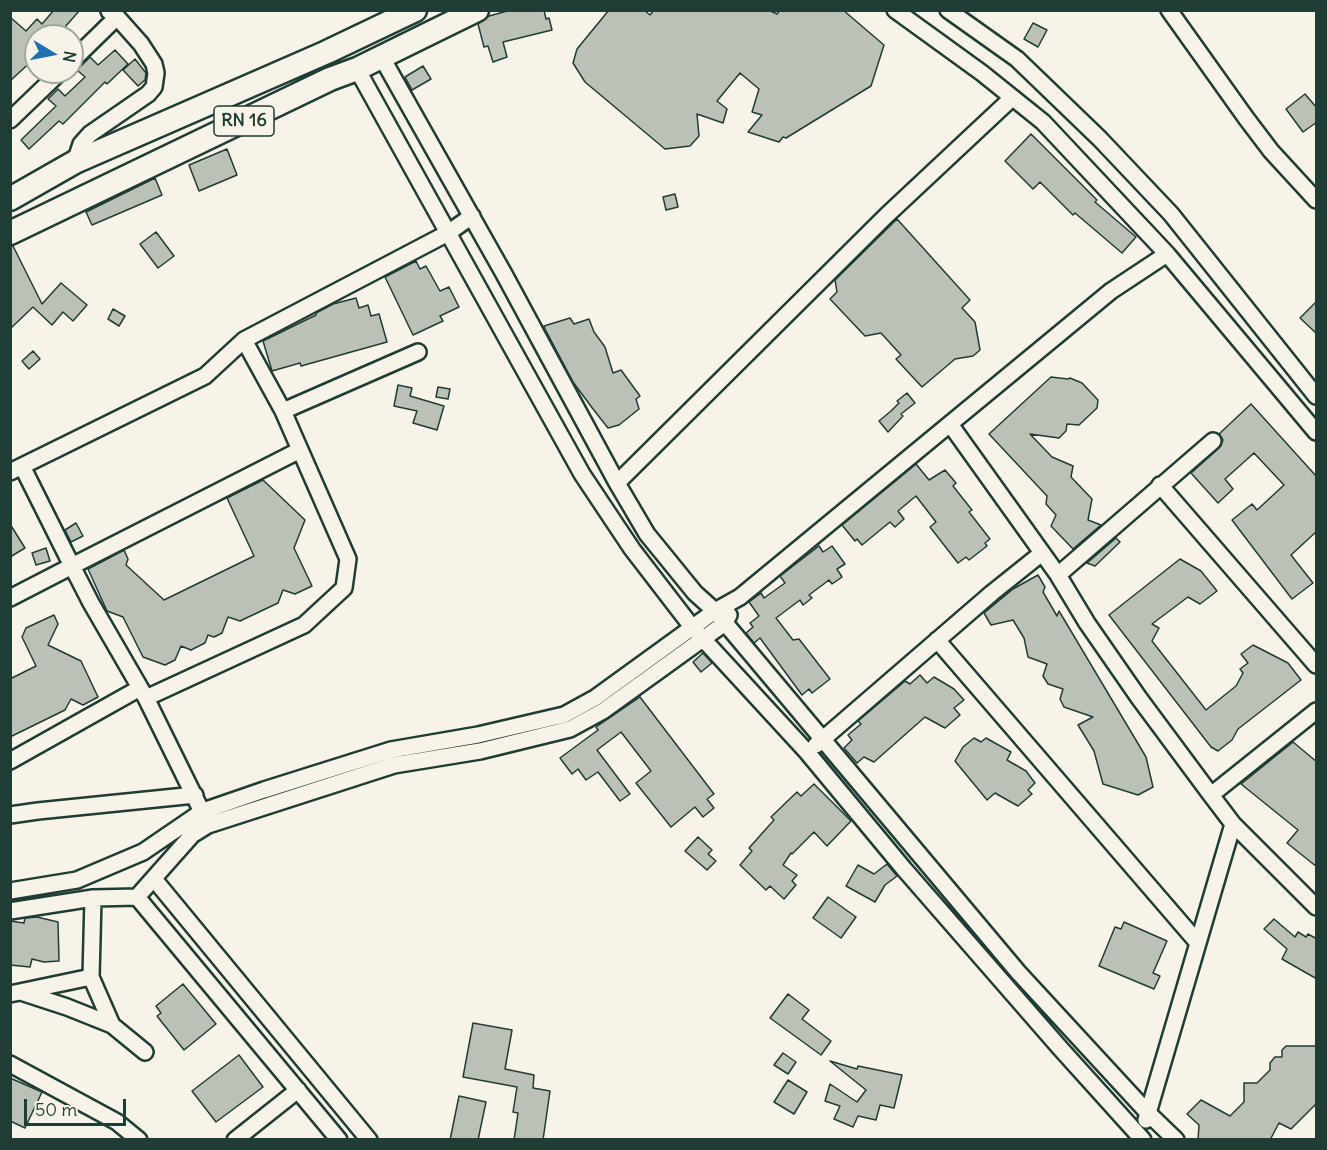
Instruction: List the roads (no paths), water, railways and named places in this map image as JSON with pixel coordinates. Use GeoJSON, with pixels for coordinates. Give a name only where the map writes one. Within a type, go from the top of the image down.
{"type":"FeatureCollection","features":[{"type":"Feature","properties":{"kind":"highway","name":"RN 16"},"geometry":{"type":"LineString","coordinates":[[10,198],[75,162],[327,52],[416,10]]}},
{"type":"Feature","properties":{"kind":"highway","name":"RN 16"},"geometry":{"type":"LineString","coordinates":[[10,232],[477,10]]}},
{"type":"Feature","properties":{"kind":"street"},"geometry":{"type":"LineString","coordinates":[[895,10],[982,73],[1043,122],[1167,254],[1317,432]]}},
{"type":"Feature","properties":{"kind":"street"},"geometry":{"type":"LineString","coordinates":[[948,10],[1017,59],[1100,139],[1171,214],[1317,396]]}},
{"type":"Feature","properties":{"kind":"street"},"geometry":{"type":"LineString","coordinates":[[1169,10],[1220,85],[1265,143],[1317,200]]}},
{"type":"Feature","properties":{"kind":"street"},"geometry":{"type":"LineString","coordinates":[[75,162],[81,144],[90,134],[154,87],[156,73],[154,64],[141,44],[113,14],[84,47]]}},
{"type":"Feature","properties":{"kind":"street"},"geometry":{"type":"LineString","coordinates":[[381,56],[647,534],[695,592],[720,617],[1018,972],[1148,1113],[1176,1140]]}},
{"type":"Feature","properties":{"kind":"street"},"geometry":{"type":"LineString","coordinates":[[357,69],[582,474],[632,549],[698,633],[807,752],[904,869],[1028,1012],[1142,1138]]}},
{"type":"Feature","properties":{"kind":"street"},"geometry":{"type":"LineString","coordinates":[[10,120],[48,84]]}},
{"type":"Feature","properties":{"kind":"street"},"geometry":{"type":"LineString","coordinates":[[617,483],[887,215],[1012,98]]}},
{"type":"Feature","properties":{"kind":"street"},"geometry":{"type":"LineString","coordinates":[[206,818],[143,693],[16,469],[205,376],[244,340],[448,233],[472,216]]}},
{"type":"Feature","properties":{"kind":"street"},"geometry":{"type":"LineString","coordinates":[[10,891],[77,880],[143,852],[206,818],[391,750],[478,735],[564,715],[595,698],[720,617],[740,597],[1111,291],[1167,254]]}},
{"type":"Feature","properties":{"kind":"street"},"geometry":{"type":"LineString","coordinates":[[10,761],[143,693],[304,625],[344,588],[348,559],[283,411],[244,340]]}},
{"type":"Feature","properties":{"kind":"street"},"geometry":{"type":"LineString","coordinates":[[283,411],[418,352]]}},
{"type":"Feature","properties":{"kind":"street"},"geometry":{"type":"LineString","coordinates":[[950,424],[1058,575],[1087,623],[1139,698],[1233,824],[1317,907]]}},
{"type":"Feature","properties":{"kind":"street"},"geometry":{"type":"LineString","coordinates":[[1058,575],[1213,441]]}},
{"type":"Feature","properties":{"kind":"street"},"geometry":{"type":"LineString","coordinates":[[10,598],[300,450]]}},
{"type":"Feature","properties":{"kind":"street"},"geometry":{"type":"LineString","coordinates":[[1160,485],[1317,665]]}},
{"type":"Feature","properties":{"kind":"street"},"geometry":{"type":"LineString","coordinates":[[807,752],[1042,553]]}},
{"type":"Feature","properties":{"kind":"street"},"geometry":{"type":"LineString","coordinates":[[937,640],[1198,943]]}},
{"type":"Feature","properties":{"kind":"street"},"geometry":{"type":"LineString","coordinates":[[1211,795],[1317,711]]}},
{"type":"Feature","properties":{"kind":"street"},"geometry":{"type":"LineString","coordinates":[[10,816],[38,811],[195,795]]}},
{"type":"Feature","properties":{"kind":"street"},"geometry":{"type":"LineString","coordinates":[[10,911],[93,898],[137,897],[206,818]]}},
{"type":"Feature","properties":{"kind":"street"},"geometry":{"type":"LineString","coordinates":[[1142,1138],[1233,824]]}},
{"type":"Feature","properties":{"kind":"street"},"geometry":{"type":"LineString","coordinates":[[154,879],[369,1140]]}},
{"type":"Feature","properties":{"kind":"street"},"geometry":{"type":"LineString","coordinates":[[137,897],[339,1140]]}},
{"type":"Feature","properties":{"kind":"street"},"geometry":{"type":"LineString","coordinates":[[93,898],[91,977],[112,1025]]}},
{"type":"Feature","properties":{"kind":"street"},"geometry":{"type":"LineString","coordinates":[[16,993],[91,977]]}},
{"type":"Feature","properties":{"kind":"street"},"geometry":{"type":"LineString","coordinates":[[16,993],[67,1006],[112,1025],[145,1052]]}},
{"type":"Feature","properties":{"kind":"street"},"geometry":{"type":"LineString","coordinates":[[10,1064],[117,1122],[139,1140]]}},
{"type":"Feature","properties":{"kind":"street"},"geometry":{"type":"LineString","coordinates":[[235,1140],[298,1090]]}}]}
